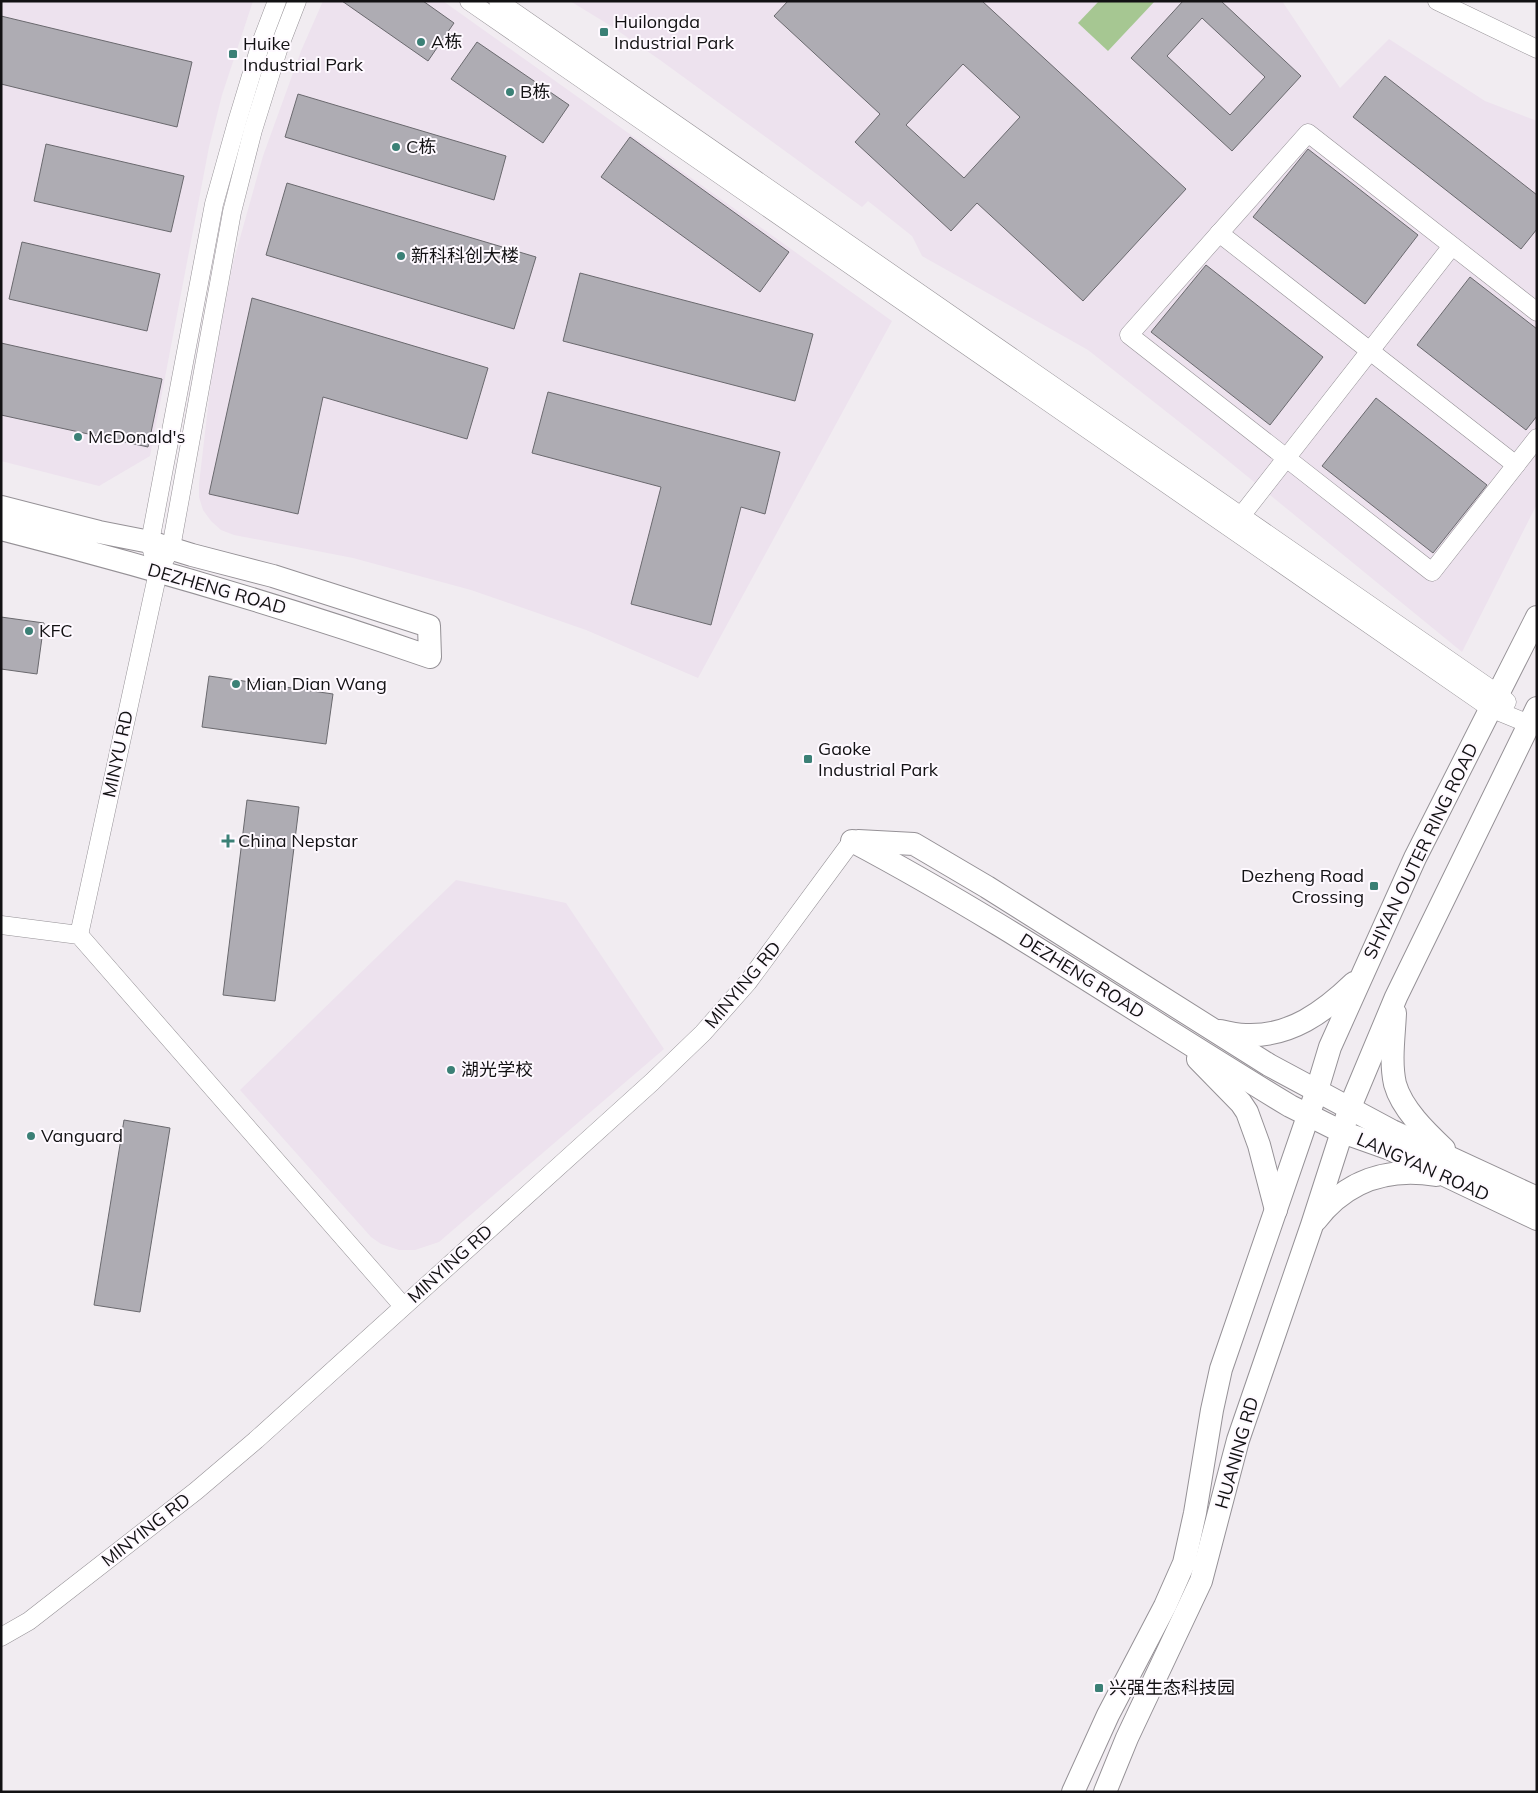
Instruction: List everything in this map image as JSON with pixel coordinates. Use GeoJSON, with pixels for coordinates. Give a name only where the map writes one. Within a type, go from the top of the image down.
{"type":"FeatureCollection","features":[{"type":"Feature","properties":{"kind":"main road","name":"DEZHENG ROAD"},"geometry":{"type":"LineString","coordinates":[[1,507],[99,532],[160,545],[273,576],[429,626],[430,657],[280,607],[93,552],[1,529]]}},
{"type":"Feature","properties":{"kind":"main road","name":"SHIYAN OUTER RING ROAD"},"geometry":{"type":"LineString","coordinates":[[1308,1116],[1330,1047],[1360,977],[1415,858],[1537,617]]}},
{"type":"Feature","properties":{"kind":"main road"},"geometry":{"type":"LineString","coordinates":[[1350,1107],[1396,997],[1533,716]]}},
{"type":"Feature","properties":{"kind":"main road","name":"DEZHENG ROAD"},"geometry":{"type":"LineString","coordinates":[[852,841],[914,844],[987,886],[1214,1031],[1270,1065],[1317,1090]]}},
{"type":"Feature","properties":{"kind":"main road","name":"DEZHENG ROAD"},"geometry":{"type":"LineString","coordinates":[[852,841],[988,917],[1259,1088],[1308,1116]]}},
{"type":"Feature","properties":{"kind":"main road"},"geometry":{"type":"LineString","coordinates":[[1214,1031],[1246,1035],[1272,1034],[1294,1026],[1320,1013],[1360,977]]}},
{"type":"Feature","properties":{"kind":"main road"},"geometry":{"type":"LineString","coordinates":[[1312,1225],[1326,1206],[1346,1190],[1366,1181],[1387,1175],[1409,1173],[1434,1175],[1460,1172],[1443,1148],[1422,1127],[1405,1104],[1396,1086],[1392,1062],[1396,997]]}},
{"type":"Feature","properties":{"kind":"main road"},"geometry":{"type":"LineString","coordinates":[[1171,1031],[1241,1103],[1247,1112],[1258,1140],[1276,1210]]}},
{"type":"Feature","properties":{"kind":"main road","name":"LANGYAN ROAD"},"geometry":{"type":"LineString","coordinates":[[1317,1090],[1392,1130],[1537,1219]]}},
{"type":"Feature","properties":{"kind":"main road","name":"HUANING RD"},"geometry":{"type":"LineString","coordinates":[[1105,1792],[1127,1738],[1201,1581],[1238,1440],[1312,1225],[1350,1107]]}},
{"type":"Feature","properties":{"kind":"main road","name":"LANGYAN ROAD"},"geometry":{"type":"LineString","coordinates":[[1308,1116],[1342,1132],[1537,1198]]}},
{"type":"Feature","properties":{"kind":"main road","name":"HUANING RD"},"geometry":{"type":"LineString","coordinates":[[1073,1792],[1108,1715],[1165,1606],[1184,1563],[1221,1369],[1308,1116]]}},
{"type":"Feature","properties":{"kind":"street"},"geometry":{"type":"LineString","coordinates":[[160,545],[214,204],[236,122],[277,1]]}},
{"type":"Feature","properties":{"kind":"street"},"geometry":{"type":"LineString","coordinates":[[160,545],[232,212],[253,130],[278,50],[297,1]]}},
{"type":"Feature","properties":{"kind":"street"},"geometry":{"type":"LineString","coordinates":[[469,1],[1494,701],[1533,716]]}},
{"type":"Feature","properties":{"kind":"street"},"geometry":{"type":"LineString","coordinates":[[498,1],[1241,516],[1494,701]]}},
{"type":"Feature","properties":{"kind":"street"},"geometry":{"type":"LineString","coordinates":[[1437,1],[1537,49]]}},
{"type":"Feature","properties":{"kind":"street"},"geometry":{"type":"LineString","coordinates":[[1537,312],[1308,133],[1129,335],[1432,572],[1537,438]]}},
{"type":"Feature","properties":{"kind":"street"},"geometry":{"type":"LineString","coordinates":[[1219,233],[1516,465]]}},
{"type":"Feature","properties":{"kind":"street"},"geometry":{"type":"LineString","coordinates":[[1241,516],[1452,246]]}},
{"type":"Feature","properties":{"kind":"street","name":"MINYU RD"},"geometry":{"type":"LineString","coordinates":[[79,935],[158,572],[160,545]]}},
{"type":"Feature","properties":{"kind":"street","name":"MINYING RD"},"geometry":{"type":"LineString","coordinates":[[1,1637],[29,1621],[196,1491],[256,1440],[652,1082],[703,1033],[748,982],[852,841]]}},
{"type":"Feature","properties":{"kind":"street"},"geometry":{"type":"LineString","coordinates":[[1,925],[79,935],[404,1306]]}},
{"type":"Feature","properties":{"kind":"shaded area","name":"Huike Industrial Park"},"geometry":{"type":"Polygon","coordinates":[[[1,1],[253,1],[222,95],[209,147],[150,456],[99,486],[1,461],[1,1]]]}},
{"type":"Feature","properties":{"kind":"shaded area"},"geometry":{"type":"Polygon","coordinates":[[[323,1],[443,1],[892,321],[698,678],[586,630],[471,590],[353,558],[234,535],[221,530],[203,510],[199,497],[199,484],[212,373],[233,263],[263,156],[301,51],[323,1]]]}},
{"type":"Feature","properties":{"kind":"shaded area"},"geometry":{"type":"Polygon","coordinates":[[[570,1],[1282,1],[1340,88],[1389,39],[1485,101],[1537,121],[1537,504],[1462,652],[1215,450],[1088,350],[922,256],[912,236],[868,201],[862,207],[660,60],[611,26],[570,1]]]}},
{"type":"Feature","properties":{"kind":"shaded area","name":"湖光学校"},"geometry":{"type":"Polygon","coordinates":[[[456,880],[566,903],[664,1049],[439,1242],[415,1250],[399,1250],[381,1244],[371,1237],[240,1090],[456,880]]]}},
{"type":"Feature","properties":{"kind":"green space"},"geometry":{"type":"Polygon","coordinates":[[[1099,1],[1154,2],[1108,51],[1078,23],[1099,1]]]}},
{"type":"Feature","properties":{"kind":"building","name":"A栋"},"geometry":{"type":"Polygon","coordinates":[[[342,1],[423,1],[454,23],[428,61],[342,1]]]}},
{"type":"Feature","properties":{"kind":"building"},"geometry":{"type":"Polygon","coordinates":[[[788,1],[982,1],[1186,189],[1083,301],[977,203],[951,231],[855,142],[880,114],[774,16],[788,1]],[[963,64],[906,125],[964,178],[1020,117],[963,64]]]}},
{"type":"Feature","properties":{"kind":"building"},"geometry":{"type":"Polygon","coordinates":[[[1183,1],[1221,1],[1301,76],[1232,151],[1131,58],[1183,1]],[[1202,18],[1167,56],[1230,115],[1265,77],[1202,18]]]}},
{"type":"Feature","properties":{"kind":"building"},"geometry":{"type":"Polygon","coordinates":[[[1,16],[192,62],[177,127],[1,84],[1,16]]]}},
{"type":"Feature","properties":{"kind":"building","name":"B栋"},"geometry":{"type":"Polygon","coordinates":[[[477,42],[569,105],[543,143],[451,79],[477,42]]]}},
{"type":"Feature","properties":{"kind":"building"},"geometry":{"type":"Polygon","coordinates":[[[1385,76],[1537,195],[1537,229],[1521,249],[1353,117],[1385,76]]]}},
{"type":"Feature","properties":{"kind":"building","name":"C栋"},"geometry":{"type":"Polygon","coordinates":[[[298,94],[506,156],[494,200],[285,137],[298,94]]]}},
{"type":"Feature","properties":{"kind":"building"},"geometry":{"type":"Polygon","coordinates":[[[630,137],[789,252],[760,292],[601,177],[630,137]]]}},
{"type":"Feature","properties":{"kind":"building"},"geometry":{"type":"Polygon","coordinates":[[[46,144],[184,176],[171,232],[34,201],[46,144]]]}},
{"type":"Feature","properties":{"kind":"building"},"geometry":{"type":"Polygon","coordinates":[[[1308,149],[1418,235],[1365,304],[1253,217],[1308,149]]]}},
{"type":"Feature","properties":{"kind":"building","name":"新科科创大楼"},"geometry":{"type":"Polygon","coordinates":[[[287,183],[536,257],[514,329],[266,255],[287,183]]]}},
{"type":"Feature","properties":{"kind":"building"},"geometry":{"type":"Polygon","coordinates":[[[22,242],[160,274],[147,331],[9,299],[22,242]]]}},
{"type":"Feature","properties":{"kind":"building"},"geometry":{"type":"Polygon","coordinates":[[[1206,265],[1323,357],[1270,425],[1151,332],[1206,265]]]}},
{"type":"Feature","properties":{"kind":"building"},"geometry":{"type":"Polygon","coordinates":[[[580,273],[813,334],[795,401],[563,341],[580,273]]]}},
{"type":"Feature","properties":{"kind":"building"},"geometry":{"type":"Polygon","coordinates":[[[1470,277],[1537,329],[1537,416],[1526,430],[1417,345],[1470,277]]]}},
{"type":"Feature","properties":{"kind":"building"},"geometry":{"type":"Polygon","coordinates":[[[252,298],[488,368],[467,439],[323,397],[298,514],[209,494],[252,298]]]}},
{"type":"Feature","properties":{"kind":"building"},"geometry":{"type":"Polygon","coordinates":[[[1,343],[162,379],[148,447],[1,415],[1,343]]]}},
{"type":"Feature","properties":{"kind":"building"},"geometry":{"type":"Polygon","coordinates":[[[548,392],[780,452],[765,514],[741,507],[711,625],[631,604],[661,487],[532,453],[548,392]]]}},
{"type":"Feature","properties":{"kind":"building"},"geometry":{"type":"Polygon","coordinates":[[[1376,398],[1487,485],[1433,553],[1322,466],[1376,398]]]}},
{"type":"Feature","properties":{"kind":"building"},"geometry":{"type":"Polygon","coordinates":[[[1,617],[44,623],[37,674],[1,669],[1,617]]]}},
{"type":"Feature","properties":{"kind":"building"},"geometry":{"type":"Polygon","coordinates":[[[209,676],[333,694],[326,744],[202,727],[209,676]]]}},
{"type":"Feature","properties":{"kind":"building"},"geometry":{"type":"Polygon","coordinates":[[[247,800],[299,807],[275,1001],[223,995],[247,800]]]}},
{"type":"Feature","properties":{"kind":"building"},"geometry":{"type":"Polygon","coordinates":[[[124,1120],[170,1128],[140,1312],[94,1305],[124,1120]]]}},
{"type":"Feature","properties":{"kind":"place","name":"Huilongda Industrial Park"},"geometry":{"type":"Point","coordinates":[604,32]}},
{"type":"Feature","properties":{"kind":"place","name":"A栋"},"geometry":{"type":"Point","coordinates":[421,42]}},
{"type":"Feature","properties":{"kind":"place","name":"Huike Industrial Park"},"geometry":{"type":"Point","coordinates":[233,54]}},
{"type":"Feature","properties":{"kind":"place","name":"B栋"},"geometry":{"type":"Point","coordinates":[510,92]}},
{"type":"Feature","properties":{"kind":"place","name":"C栋"},"geometry":{"type":"Point","coordinates":[396,147]}},
{"type":"Feature","properties":{"kind":"place","name":"新科科创大楼"},"geometry":{"type":"Point","coordinates":[401,256]}},
{"type":"Feature","properties":{"kind":"place","name":"McDonald's"},"geometry":{"type":"Point","coordinates":[78,437]}},
{"type":"Feature","properties":{"kind":"place","name":"KFC"},"geometry":{"type":"Point","coordinates":[29,631]}},
{"type":"Feature","properties":{"kind":"place","name":"Mian Dian Wang"},"geometry":{"type":"Point","coordinates":[236,684]}},
{"type":"Feature","properties":{"kind":"place","name":"Gaoke Industrial Park"},"geometry":{"type":"Point","coordinates":[808,759]}},
{"type":"Feature","properties":{"kind":"place","name":"China Nepstar"},"geometry":{"type":"Point","coordinates":[228,841]}},
{"type":"Feature","properties":{"kind":"place","name":"Dezheng Road Crossing"},"geometry":{"type":"Point","coordinates":[1374,886]}},
{"type":"Feature","properties":{"kind":"place","name":"湖光学校"},"geometry":{"type":"Point","coordinates":[451,1070]}},
{"type":"Feature","properties":{"kind":"place","name":"Vanguard"},"geometry":{"type":"Point","coordinates":[31,1136]}},
{"type":"Feature","properties":{"kind":"place","name":"兴强生态科技园"},"geometry":{"type":"Point","coordinates":[1099,1688]}}]}
